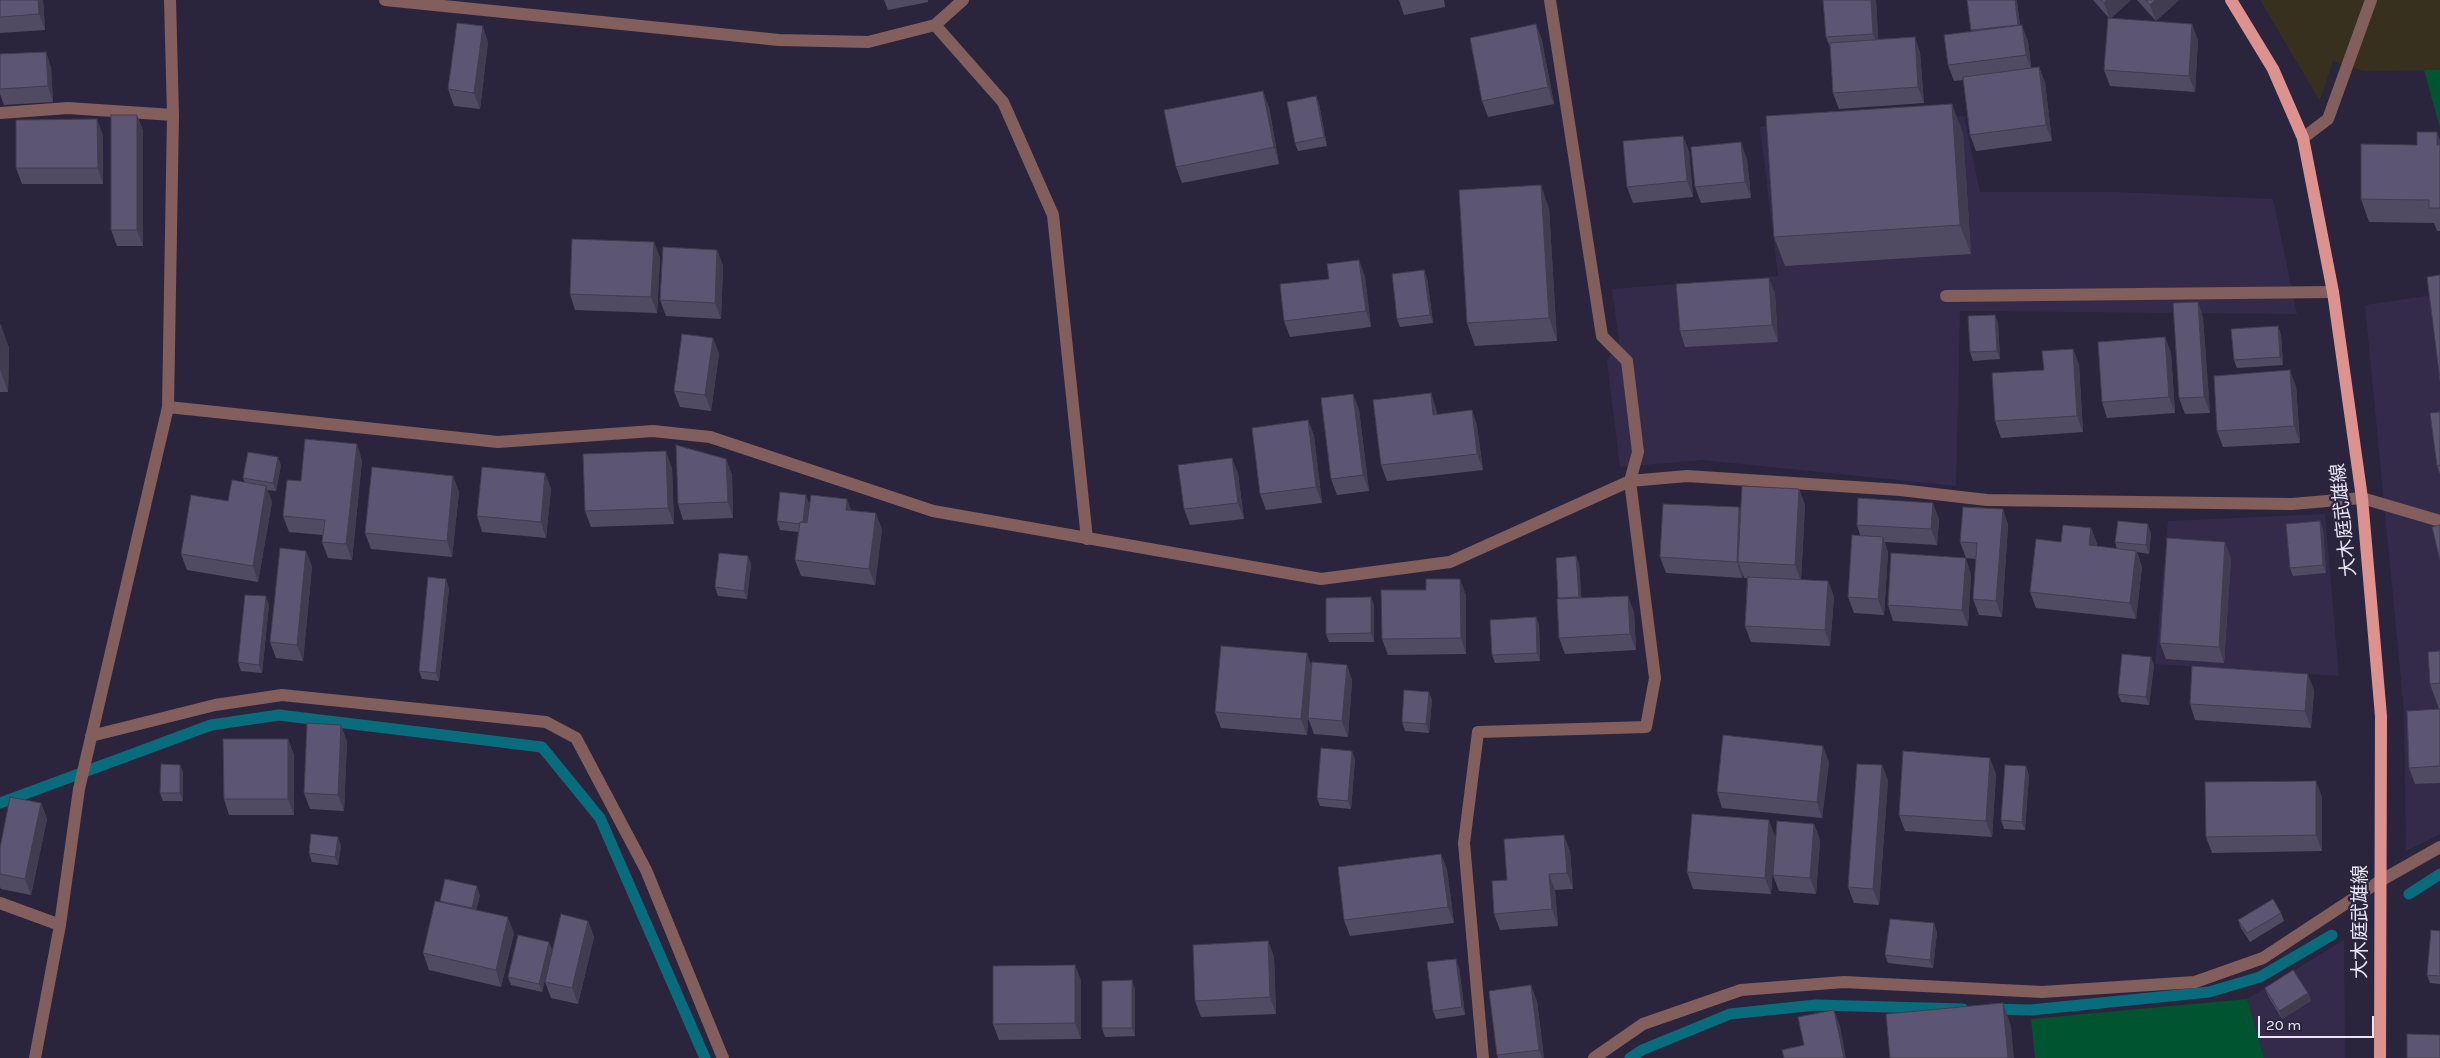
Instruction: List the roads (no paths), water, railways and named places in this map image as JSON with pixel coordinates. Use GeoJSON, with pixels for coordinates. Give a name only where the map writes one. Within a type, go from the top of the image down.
{"type":"FeatureCollection","features":[{"type":"Feature","properties":{"kind":"main road","name":"大木庭武雄線"},"geometry":{"type":"LineString","coordinates":[[2231,0],[2273,69],[2302,138],[2333,292],[2362,498],[2381,716],[2380,1058]]}},
{"type":"Feature","properties":{"kind":"street"},"geometry":{"type":"LineString","coordinates":[[35,1058],[60,925],[79,790],[90,736],[168,407],[173,115],[170,0]]}},
{"type":"Feature","properties":{"kind":"street"},"geometry":{"type":"LineString","coordinates":[[385,0],[779,40],[868,42],[935,25],[963,0]]}},
{"type":"Feature","properties":{"kind":"street"},"geometry":{"type":"LineString","coordinates":[[1483,1058],[1464,843],[1478,732],[1646,727],[1655,678],[1630,481],[1638,452],[1627,361],[1602,336],[1550,0]]}},
{"type":"Feature","properties":{"kind":"street"},"geometry":{"type":"LineString","coordinates":[[2302,138],[2328,119],[2372,0]]}},
{"type":"Feature","properties":{"kind":"street"},"geometry":{"type":"LineString","coordinates":[[935,25],[1003,102],[1053,215],[1087,539]]}},
{"type":"Feature","properties":{"kind":"street"},"geometry":{"type":"LineString","coordinates":[[0,113],[68,108],[173,115]]}},
{"type":"Feature","properties":{"kind":"street"},"geometry":{"type":"LineString","coordinates":[[1946,296],[2333,292]]}},
{"type":"Feature","properties":{"kind":"street"},"geometry":{"type":"LineString","coordinates":[[168,407],[498,442],[653,431],[710,437],[933,512],[1321,579],[1450,562],[1630,481],[1687,476],[1900,490],[1987,500],[2292,504],[2362,498],[2440,520]]}},
{"type":"Feature","properties":{"kind":"street"},"geometry":{"type":"LineString","coordinates":[[90,736],[214,705],[282,695],[546,722],[576,738],[646,870],[723,1058]]}},
{"type":"Feature","properties":{"kind":"street"},"geometry":{"type":"LineString","coordinates":[[1594,1058],[1644,1024],[1741,990],[1844,982],[2042,992],[2195,982],[2263,958],[2380,881],[2440,847]]}},
{"type":"Feature","properties":{"kind":"street"},"geometry":{"type":"LineString","coordinates":[[0,903],[60,925]]}},
{"type":"Feature","properties":{"kind":"waterway"},"geometry":{"type":"LineString","coordinates":[[0,803],[211,725],[279,715],[542,747],[600,818],[705,1058]]}},
{"type":"Feature","properties":{"kind":"waterway"},"geometry":{"type":"LineString","coordinates":[[2409,894],[2440,874]]}},
{"type":"Feature","properties":{"kind":"waterway"},"geometry":{"type":"LineString","coordinates":[[1991,1009],[2031,1010],[2209,992],[2260,977],[2332,935]]}},
{"type":"Feature","properties":{"kind":"waterway"},"geometry":{"type":"LineString","coordinates":[[1630,1058],[1642,1050],[1730,1014],[1816,1005],[1963,1009]]}}]}
